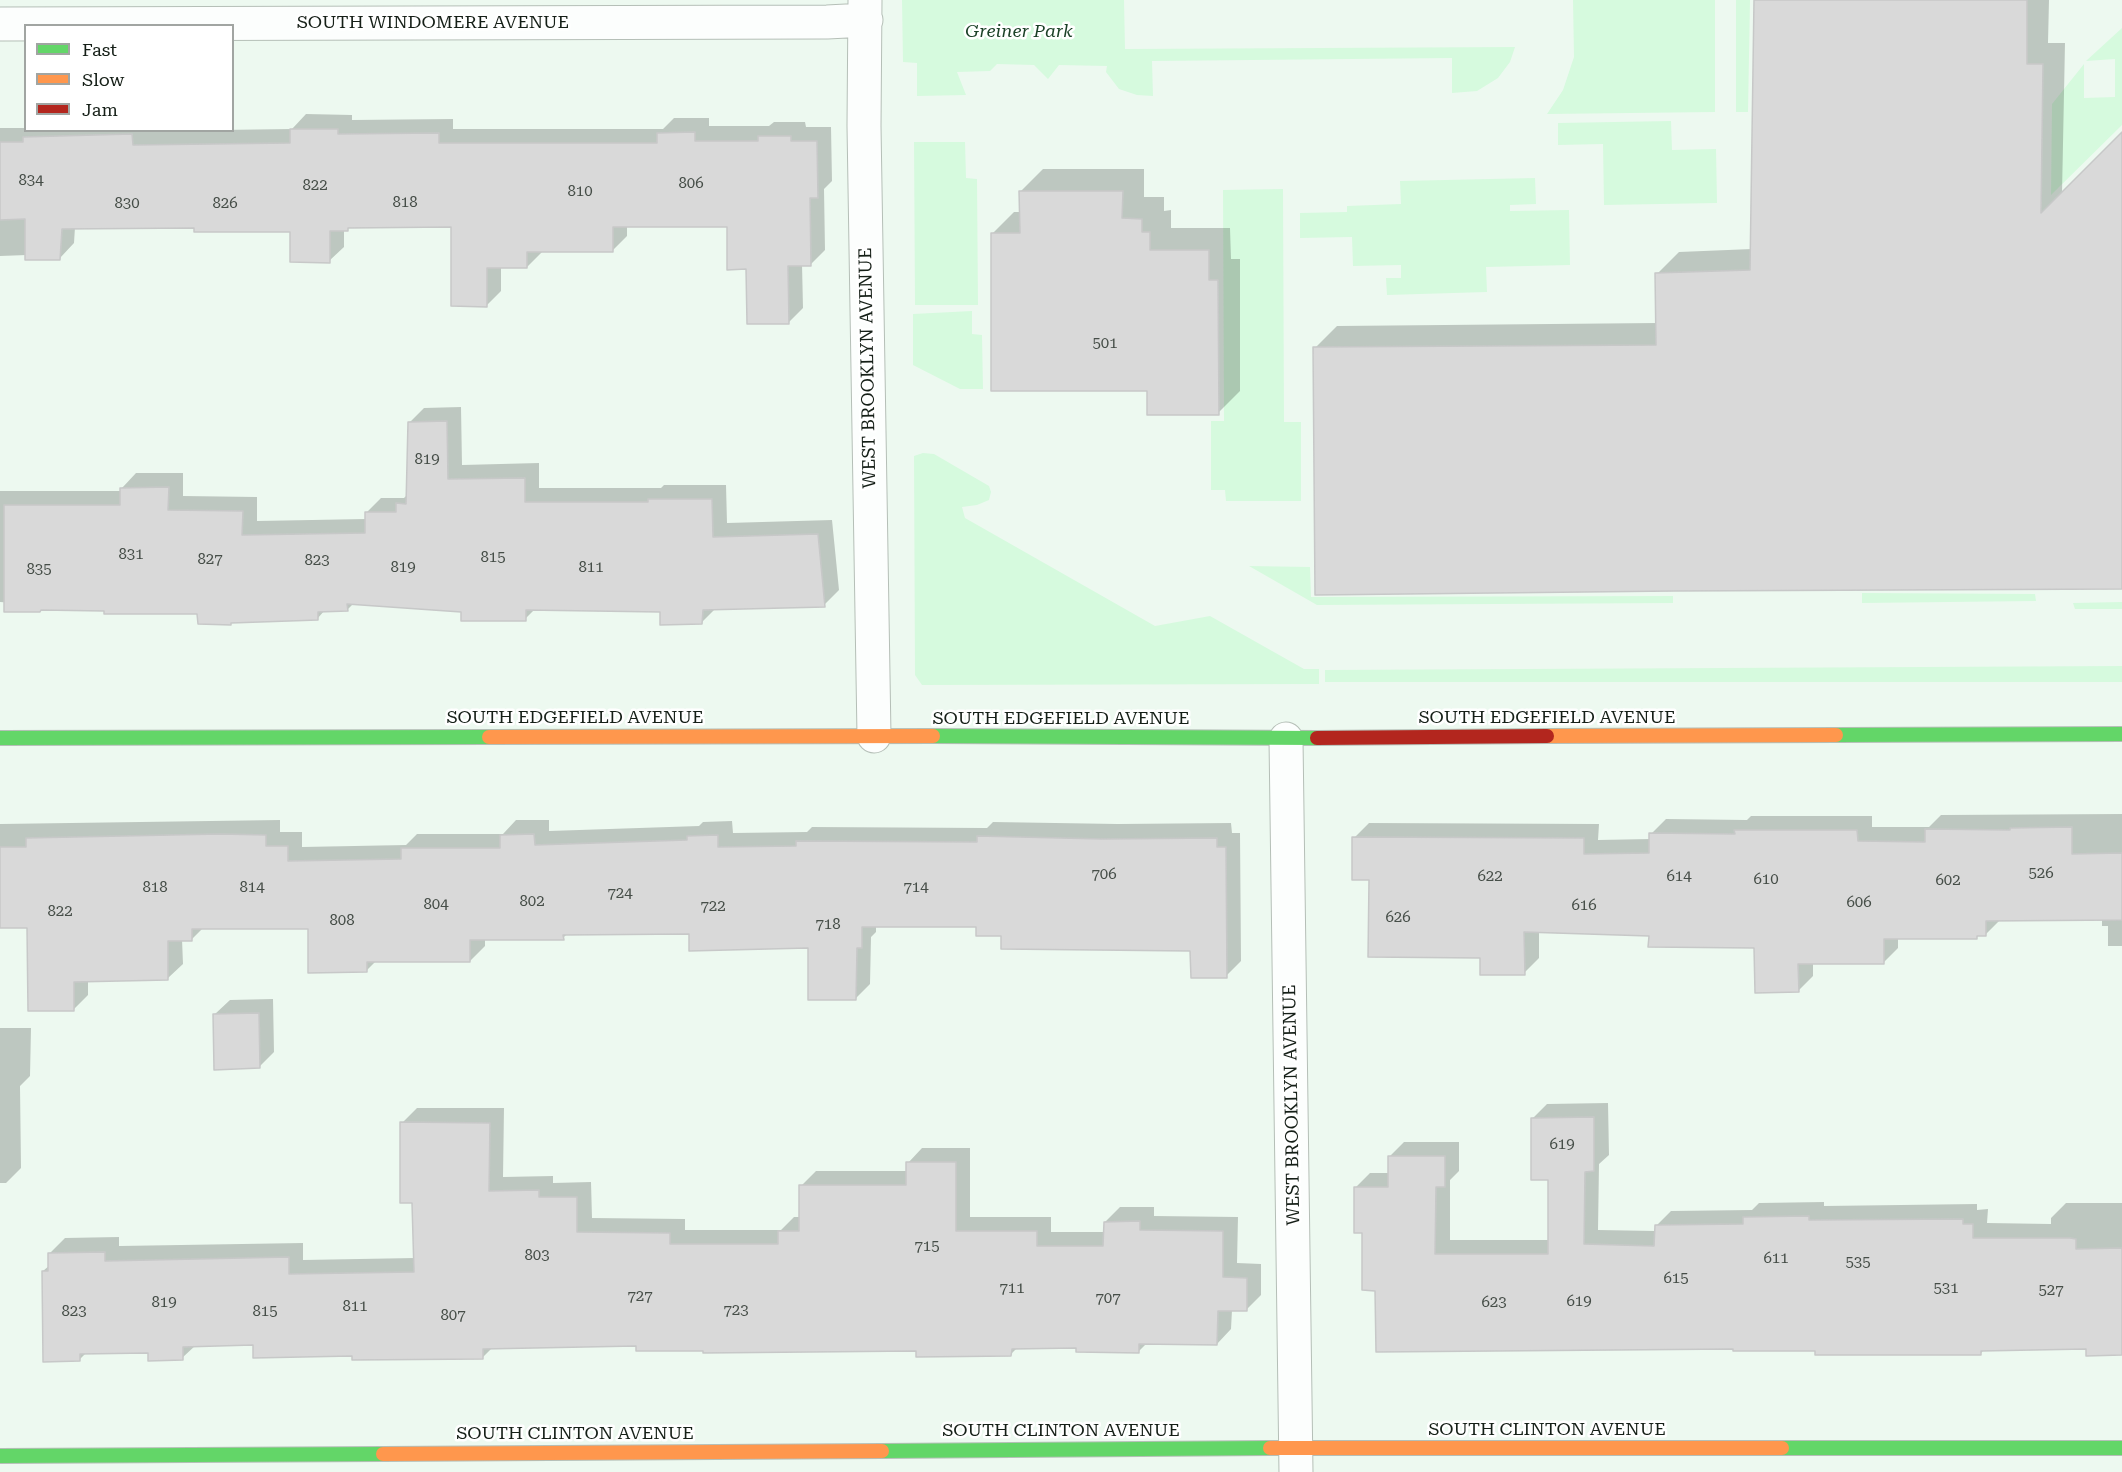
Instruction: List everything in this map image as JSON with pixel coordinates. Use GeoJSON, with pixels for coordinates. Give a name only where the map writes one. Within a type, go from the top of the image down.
{"type":"FeatureCollection","features":[{"type":"Feature","properties":{"kind":"street","name":"SOUTH WINDOMERE AVENUE"},"geometry":{"type":"LineString","coordinates":[[0,24],[827,22],[866,10]]}},
{"type":"Feature","properties":{"kind":"street","name":"WEST BROOKLYN AVENUE"},"geometry":{"type":"LineString","coordinates":[[866,10],[864,126],[874,736]]}},
{"type":"Feature","properties":{"kind":"street","name":"SOUTH EDGEFIELD AVENUE"},"geometry":{"type":"LineString","coordinates":[[0,738],[874,736],[1286,739],[2122,734]]}},
{"type":"Feature","properties":{"kind":"street","name":"WEST BROOKLYN AVENUE"},"geometry":{"type":"LineString","coordinates":[[1286,739],[1296,1460]]}},
{"type":"Feature","properties":{"kind":"street","name":"SOUTH CLINTON AVENUE"},"geometry":{"type":"LineString","coordinates":[[0,1456],[1296,1460],[2122,1448]]}},
{"type":"Feature","properties":{"kind":"green space","name":"Greiner Park"},"geometry":{"type":"Polygon","coordinates":[[[902,0],[1124,0],[1125,49],[1515,47],[1510,62],[1498,78],[1477,91],[1452,93],[1452,58],[1152,61],[1153,96],[1137,95],[1119,89],[1106,72],[1107,66],[1059,65],[1048,79],[1034,65],[997,64],[990,71],[957,72],[966,95],[917,96],[917,63],[903,62],[902,0]]]}},
{"type":"Feature","properties":{"kind":"green space"},"geometry":{"type":"Polygon","coordinates":[[[1573,0],[1715,0],[1715,112],[1547,114],[1563,90],[1574,57],[1573,0]]]}},
{"type":"Feature","properties":{"kind":"green space"},"geometry":{"type":"Polygon","coordinates":[[[1736,0],[1750,0],[1748,112],[1736,112],[1736,0]]]}},
{"type":"Feature","properties":{"kind":"green space"},"geometry":{"type":"Polygon","coordinates":[[[2122,28],[2122,125],[2051,195],[2052,104],[2084,64],[2084,98],[2115,97],[2115,59],[2086,61],[2122,28]]]}},
{"type":"Feature","properties":{"kind":"green space"},"geometry":{"type":"Polygon","coordinates":[[[1671,121],[1672,150],[1716,149],[1717,203],[1604,205],[1603,144],[1558,145],[1558,123],[1671,121]]]}},
{"type":"Feature","properties":{"kind":"green space"},"geometry":{"type":"Polygon","coordinates":[[[914,142],[965,142],[966,178],[977,179],[978,305],[915,305],[914,142]]]}},
{"type":"Feature","properties":{"kind":"green space"},"geometry":{"type":"Polygon","coordinates":[[[1535,178],[1536,204],[1510,205],[1510,211],[1569,210],[1570,265],[1486,267],[1487,292],[1387,295],[1386,278],[1401,278],[1401,265],[1353,266],[1352,237],[1300,238],[1300,213],[1347,212],[1347,206],[1401,204],[1400,181],[1535,178]]]}},
{"type":"Feature","properties":{"kind":"green space"},"geometry":{"type":"Polygon","coordinates":[[[1283,189],[1284,422],[1301,422],[1301,501],[1226,501],[1225,490],[1211,490],[1211,421],[1224,421],[1223,190],[1283,189]]]}},
{"type":"Feature","properties":{"kind":"green space"},"geometry":{"type":"Polygon","coordinates":[[[972,311],[972,334],[982,335],[983,389],[960,389],[913,365],[913,314],[972,311]]]}},
{"type":"Feature","properties":{"kind":"green space"},"geometry":{"type":"Polygon","coordinates":[[[923,453],[934,454],[989,486],[991,492],[989,500],[977,505],[962,507],[965,518],[1155,626],[1210,616],[1304,669],[1319,669],[1319,684],[922,685],[915,675],[914,456],[923,453]]]}},
{"type":"Feature","properties":{"kind":"green space"},"geometry":{"type":"Polygon","coordinates":[[[1249,566],[1310,567],[1311,597],[1673,596],[1673,603],[1317,605],[1249,566]]]}},
{"type":"Feature","properties":{"kind":"green space"},"geometry":{"type":"Polygon","coordinates":[[[1862,593],[2035,594],[2036,601],[1862,603],[1862,593]]]}},
{"type":"Feature","properties":{"kind":"green space"},"geometry":{"type":"Polygon","coordinates":[[[2122,602],[2122,609],[2075,609],[2073,603],[2122,602]]]}},
{"type":"Feature","properties":{"kind":"green space"},"geometry":{"type":"Polygon","coordinates":[[[2122,666],[2122,682],[1325,682],[1325,670],[2122,666]]]}},
{"type":"Feature","properties":{"kind":"building"},"geometry":{"type":"Polygon","coordinates":[[[1754,0],[2027,0],[2027,64],[2043,64],[2041,213],[2122,132],[2122,589],[1315,595],[1313,347],[1656,345],[1655,273],[1750,270],[1754,0]]]}},
{"type":"Feature","properties":{"kind":"building"},"geometry":{"type":"Polygon","coordinates":[[[290,129],[338,129],[338,134],[439,133],[439,143],[657,143],[657,133],[695,132],[695,141],[758,141],[758,136],[791,136],[791,141],[817,141],[818,198],[810,198],[811,266],[788,266],[789,324],[747,324],[746,269],[727,270],[727,227],[613,227],[613,252],[527,252],[527,268],[487,268],[487,307],[451,306],[451,227],[348,228],[348,231],[330,231],[330,263],[290,262],[290,232],[194,232],[194,228],[62,229],[60,260],[25,260],[25,219],[0,220],[0,142],[23,142],[23,137],[132,134],[133,145],[290,143],[290,129]]]}},
{"type":"Feature","properties":{"kind":"building"},"geometry":{"type":"Polygon","coordinates":[[[1019,191],[1123,191],[1122,218],[1142,219],[1142,232],[1150,232],[1150,250],[1209,250],[1209,280],[1218,280],[1219,415],[1147,415],[1147,391],[991,391],[991,233],[1020,233],[1019,191]]]}},
{"type":"Feature","properties":{"kind":"building"},"geometry":{"type":"Polygon","coordinates":[[[447,421],[448,479],[525,478],[525,502],[648,502],[648,499],[712,499],[713,537],[818,534],[825,607],[703,610],[702,624],[660,625],[660,612],[526,610],[526,621],[461,621],[461,612],[347,604],[348,611],[318,612],[318,620],[231,623],[231,625],[198,624],[197,614],[104,614],[104,611],[41,610],[40,612],[4,612],[4,505],[120,505],[120,488],[169,487],[168,510],[243,511],[242,535],[365,533],[365,512],[396,512],[396,503],[406,504],[408,422],[447,421]]]}},
{"type":"Feature","properties":{"kind":"building"},"geometry":{"type":"Polygon","coordinates":[[[2072,827],[2072,854],[2122,853],[2122,920],[1986,921],[1986,936],[1977,936],[1977,939],[1884,939],[1884,964],[1798,964],[1799,992],[1755,993],[1754,948],[1648,947],[1649,936],[1524,932],[1525,975],[1480,975],[1480,958],[1368,957],[1369,880],[1352,880],[1352,837],[1584,838],[1584,854],[1649,853],[1649,833],[1735,834],[1734,830],[1857,830],[1858,841],[1925,842],[1925,829],[2010,830],[2010,828],[2072,827]]]}},
{"type":"Feature","properties":{"kind":"building"},"geometry":{"type":"Polygon","coordinates":[[[534,834],[535,845],[687,840],[687,836],[718,835],[718,847],[796,846],[796,841],[977,842],[977,836],[1102,839],[1217,838],[1217,847],[1226,847],[1227,978],[1191,978],[1190,951],[1001,949],[1001,936],[976,936],[976,927],[862,927],[862,948],[857,948],[856,1000],[808,1000],[808,948],[689,951],[689,934],[563,935],[564,940],[470,940],[470,962],[367,962],[367,972],[308,973],[308,929],[192,929],[192,941],[168,941],[168,980],[74,982],[74,1011],[28,1011],[27,928],[0,928],[0,847],[26,847],[26,838],[266,835],[266,846],[288,846],[288,861],[401,859],[401,848],[500,848],[500,835],[534,834]]]}},
{"type":"Feature","properties":{"kind":"building"},"geometry":{"type":"Polygon","coordinates":[[[259,1013],[260,1068],[214,1070],[213,1014],[259,1013]]]}},
{"type":"Feature","properties":{"kind":"building"},"geometry":{"type":"Polygon","coordinates":[[[1594,1117],[1594,1171],[1585,1172],[1584,1244],[1654,1246],[1655,1225],[1743,1224],[1743,1217],[1809,1216],[1809,1220],[1963,1219],[1963,1224],[1973,1224],[1973,1238],[2070,1238],[2076,1239],[2076,1249],[2122,1248],[2122,1355],[2086,1356],[2086,1349],[1981,1351],[1981,1355],[1815,1355],[1815,1351],[1733,1351],[1733,1349],[1376,1352],[1375,1291],[1362,1290],[1362,1233],[1354,1233],[1354,1187],[1388,1187],[1388,1156],[1445,1156],[1445,1187],[1436,1187],[1435,1254],[1548,1254],[1548,1180],[1531,1180],[1531,1118],[1594,1117]]]}},
{"type":"Feature","properties":{"kind":"building"},"geometry":{"type":"Polygon","coordinates":[[[400,1122],[490,1123],[489,1191],[539,1190],[539,1197],[577,1197],[577,1232],[670,1233],[670,1244],[778,1244],[778,1231],[799,1231],[799,1185],[906,1185],[906,1162],[956,1162],[956,1231],[1037,1231],[1037,1246],[1103,1246],[1104,1222],[1140,1221],[1140,1230],[1223,1231],[1223,1277],[1247,1278],[1247,1311],[1218,1311],[1217,1345],[1139,1344],[1139,1353],[1076,1352],[1076,1348],[1012,1349],[1011,1356],[916,1357],[916,1351],[703,1353],[703,1351],[636,1351],[636,1346],[483,1349],[483,1359],[352,1360],[352,1356],[253,1358],[253,1345],[183,1347],[183,1360],[148,1361],[148,1353],[80,1354],[80,1361],[43,1362],[42,1271],[48,1271],[48,1253],[105,1252],[105,1261],[289,1257],[289,1274],[414,1272],[412,1203],[400,1203],[400,1122]]]}},
{"type":"Feature","properties":{"kind":"traffic: fast"},"geometry":{"type":"LineString","coordinates":[[1836,735],[2122,734]]}},
{"type":"Feature","properties":{"kind":"traffic: fast"},"geometry":{"type":"LineString","coordinates":[[933,736],[1317,738]]}},
{"type":"Feature","properties":{"kind":"traffic: fast"},"geometry":{"type":"LineString","coordinates":[[0,738],[489,737]]}},
{"type":"Feature","properties":{"kind":"traffic: fast"},"geometry":{"type":"LineString","coordinates":[[882,1451],[1270,1448]]}},
{"type":"Feature","properties":{"kind":"traffic: fast"},"geometry":{"type":"LineString","coordinates":[[1782,1448],[2122,1448]]}},
{"type":"Feature","properties":{"kind":"traffic: fast"},"geometry":{"type":"LineString","coordinates":[[0,1456],[383,1454]]}},
{"type":"Feature","properties":{"kind":"traffic: slow"},"geometry":{"type":"LineString","coordinates":[[1547,736],[1836,735]]}},
{"type":"Feature","properties":{"kind":"traffic: slow"},"geometry":{"type":"LineString","coordinates":[[489,737],[933,736]]}},
{"type":"Feature","properties":{"kind":"traffic: slow"},"geometry":{"type":"LineString","coordinates":[[1270,1448],[1782,1448]]}},
{"type":"Feature","properties":{"kind":"traffic: slow"},"geometry":{"type":"LineString","coordinates":[[383,1454],[882,1451]]}},
{"type":"Feature","properties":{"kind":"traffic: jam"},"geometry":{"type":"LineString","coordinates":[[1317,738],[1547,736]]}}]}
